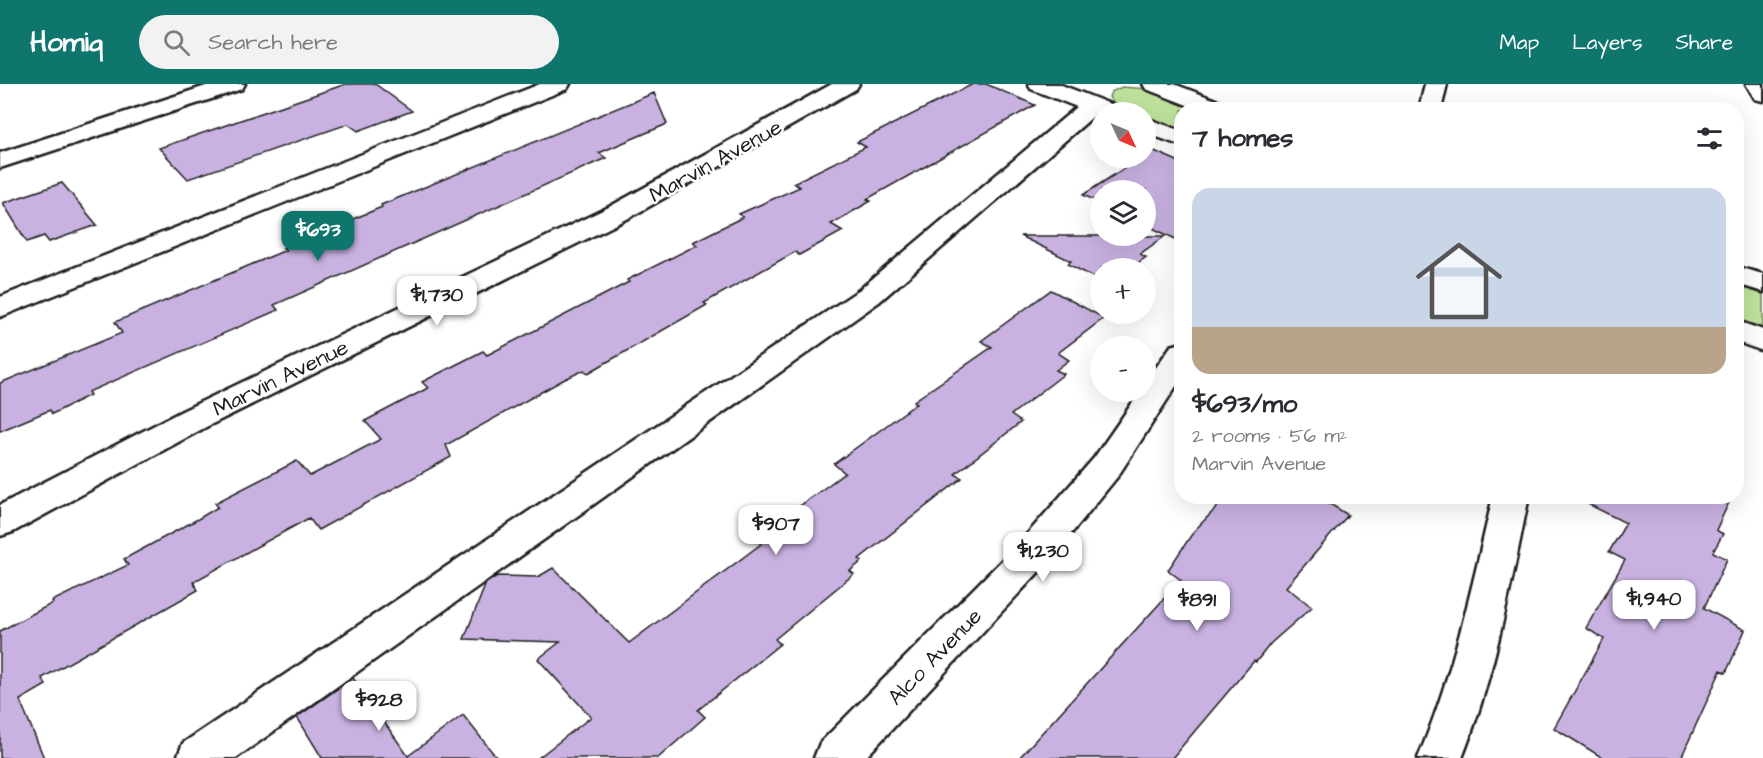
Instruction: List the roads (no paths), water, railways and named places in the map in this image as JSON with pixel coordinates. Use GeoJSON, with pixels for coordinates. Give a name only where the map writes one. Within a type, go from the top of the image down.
{"type":"FeatureCollection","features":[{"type":"Feature","properties":{"kind":"street"},"geometry":{"type":"LineString","coordinates":[[0,161],[234,84]]}},
{"type":"Feature","properties":{"kind":"street"},"geometry":{"type":"LineString","coordinates":[[0,308],[559,84]]}},
{"type":"Feature","properties":{"kind":"street","name":"Marvin Avenue"},"geometry":{"type":"LineString","coordinates":[[0,522],[194,419],[618,213],[848,84]]}},
{"type":"Feature","properties":{"kind":"street"},"geometry":{"type":"LineString","coordinates":[[1040,84],[1090,99]]}},
{"type":"Feature","properties":{"kind":"street"},"geometry":{"type":"LineString","coordinates":[[1154,84],[1200,102]]}},
{"type":"Feature","properties":{"kind":"street"},"geometry":{"type":"LineString","coordinates":[[1432,102],[1436,84]]}},
{"type":"Feature","properties":{"kind":"street"},"geometry":{"type":"LineString","coordinates":[[1757,84],[1763,94]]}},
{"type":"Feature","properties":{"kind":"street"},"geometry":{"type":"LineString","coordinates":[[199,758],[869,296],[1090,99]]}},
{"type":"Feature","properties":{"kind":"street"},"geometry":{"type":"LineString","coordinates":[[1156,129],[1174,136]]}},
{"type":"Feature","properties":{"kind":"street"},"geometry":{"type":"LineString","coordinates":[[1744,277],[1763,283]]}},
{"type":"Feature","properties":{"kind":"street"},"geometry":{"type":"LineString","coordinates":[[1744,334],[1763,340]]}},
{"type":"Feature","properties":{"kind":"street","name":"Alco Avenue"},"geometry":{"type":"LineString","coordinates":[[836,758],[1043,542],[1106,467],[1174,365]]}},
{"type":"Feature","properties":{"kind":"street"},"geometry":{"type":"LineString","coordinates":[[1440,758],[1452,729],[1492,584],[1509,504]]}}]}
